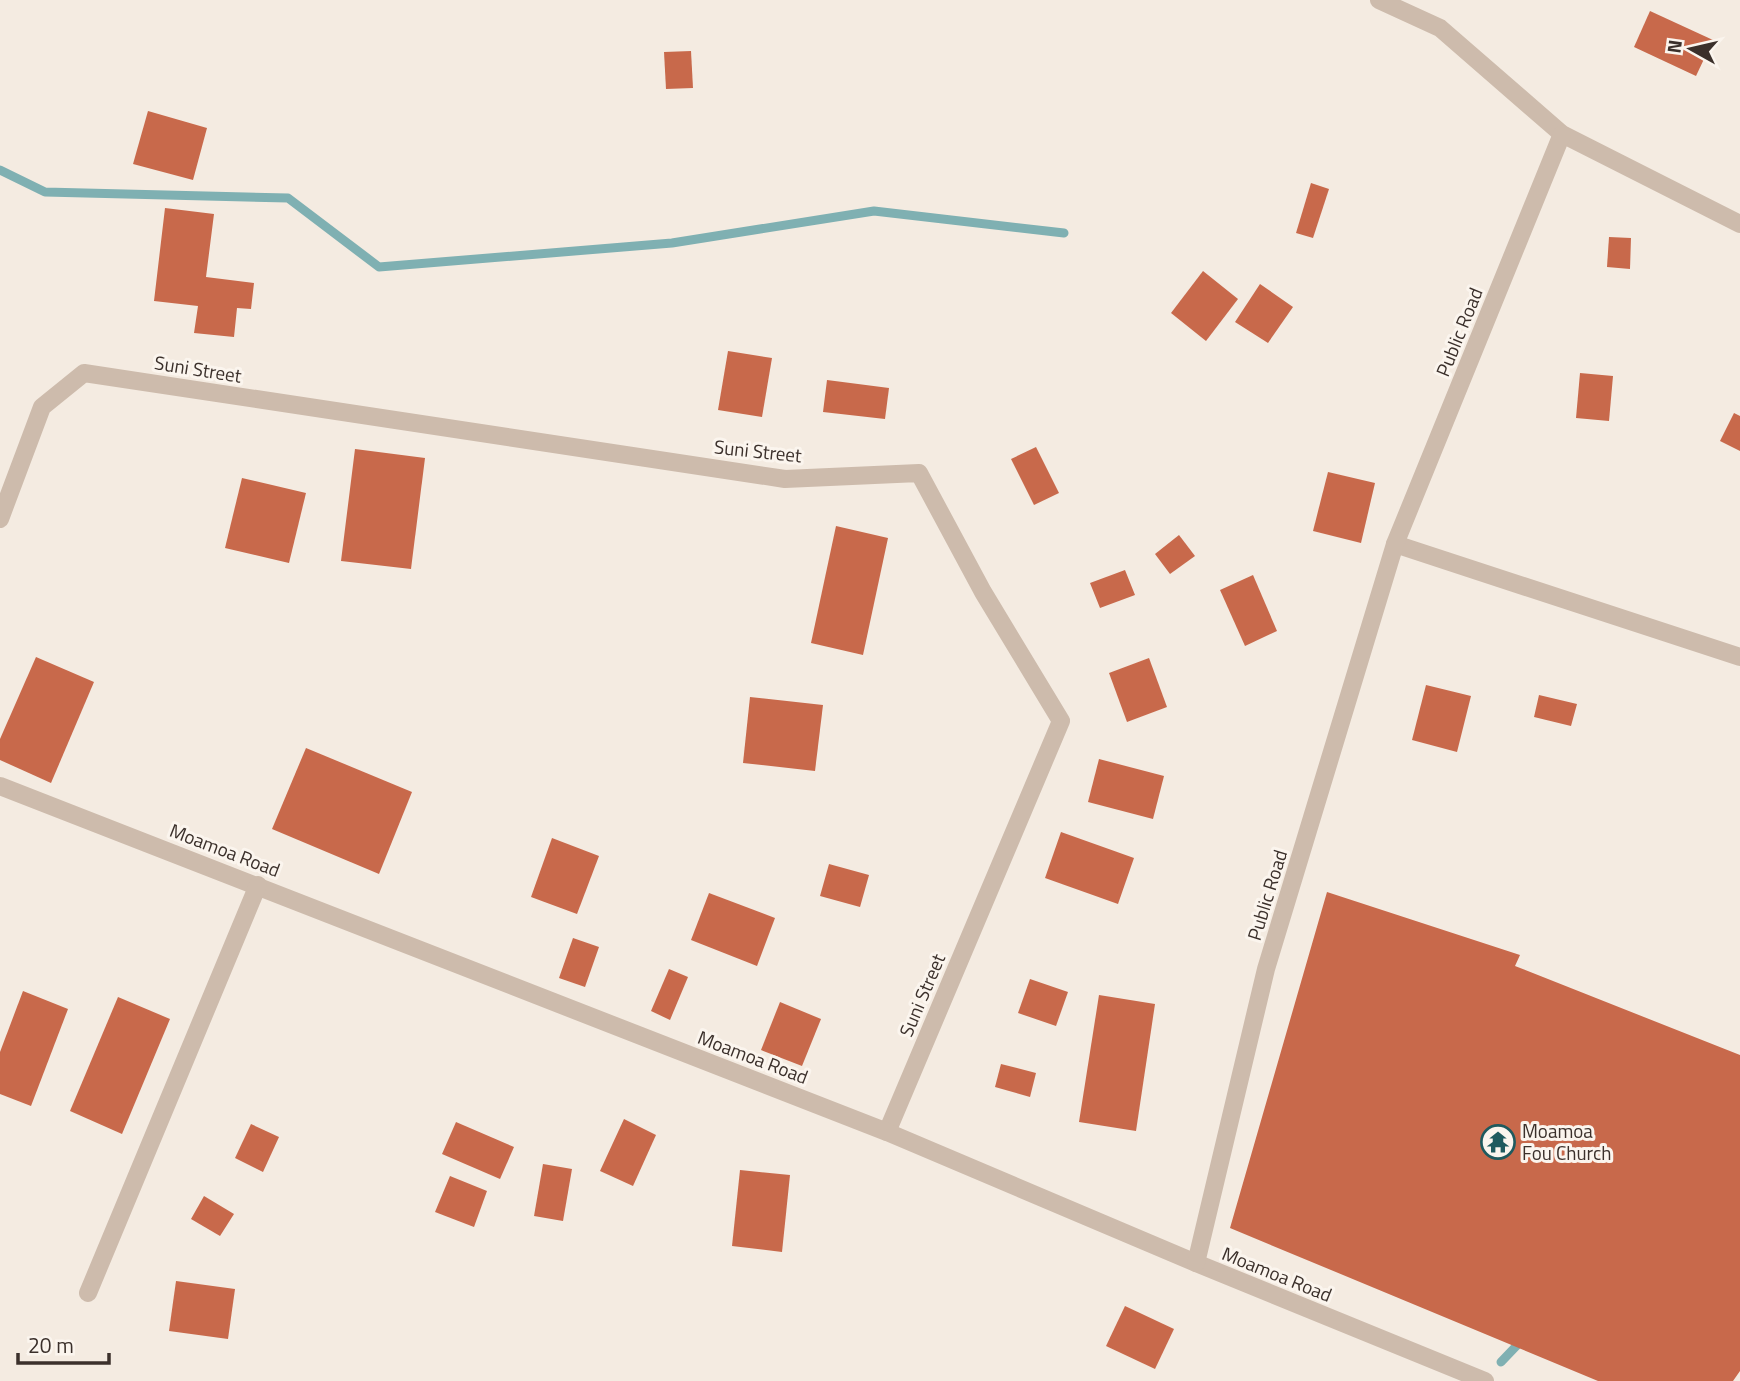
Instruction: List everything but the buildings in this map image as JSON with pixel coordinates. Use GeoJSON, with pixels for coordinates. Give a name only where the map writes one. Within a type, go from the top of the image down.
{"type":"FeatureCollection","features":[{"type":"Feature","properties":{"kind":"street"},"geometry":{"type":"LineString","coordinates":[[1379,0],[1440,28],[1562,134],[1735,222]]}},
{"type":"Feature","properties":{"kind":"street","name":"Public Road"},"geometry":{"type":"LineString","coordinates":[[1196,1263],[1266,969],[1395,544],[1562,134]]}},
{"type":"Feature","properties":{"kind":"street","name":"Suni Street"},"geometry":{"type":"LineString","coordinates":[[0,519],[42,407],[84,373],[785,479],[919,474],[983,592],[1061,721],[887,1132]]}},
{"type":"Feature","properties":{"kind":"street"},"geometry":{"type":"LineString","coordinates":[[1395,544],[1740,657]]}},
{"type":"Feature","properties":{"kind":"street","name":"Moamoa Road"},"geometry":{"type":"LineString","coordinates":[[0,786],[887,1132],[1196,1263],[1485,1381]]}},
{"type":"Feature","properties":{"kind":"street"},"geometry":{"type":"LineString","coordinates":[[88,1293],[258,886]]}},
{"type":"Feature","properties":{"kind":"waterway"},"geometry":{"type":"LineString","coordinates":[[0,170],[45,192],[288,198],[379,267],[672,243],[874,211],[1064,233]]}},
{"type":"Feature","properties":{"kind":"waterway"},"geometry":{"type":"LineString","coordinates":[[1501,1362],[1523,1339]]}},
{"type":"Feature","properties":{"kind":"place","name":"Moamoa Fou Church"},"geometry":{"type":"Point","coordinates":[1498,1142]}}]}
